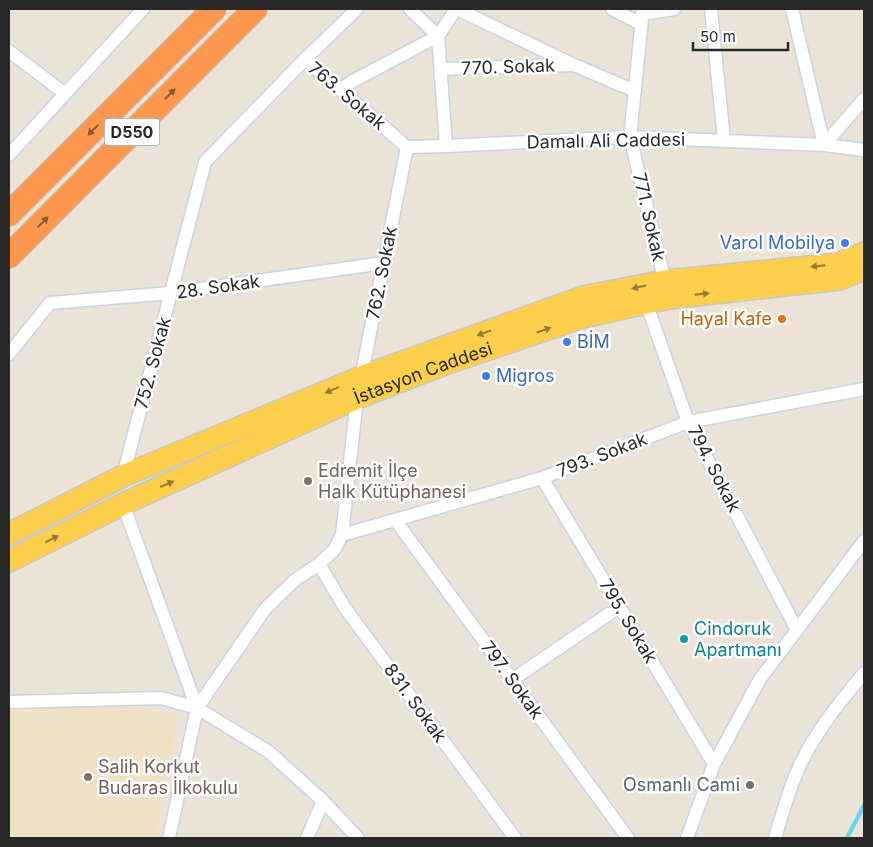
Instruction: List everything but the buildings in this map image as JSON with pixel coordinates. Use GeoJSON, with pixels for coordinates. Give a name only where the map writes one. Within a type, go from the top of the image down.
{"type":"FeatureCollection","features":[{"type":"Feature","properties":{"kind":"highway"},"geometry":{"type":"LineString","coordinates":[[9,214],[214,9]]}},
{"type":"Feature","properties":{"kind":"highway","name":"D550"},"geometry":{"type":"LineString","coordinates":[[9,256],[255,9]]}},
{"type":"Feature","properties":{"kind":"main road","name":"İstasyon Caddesi"},"geometry":{"type":"LineString","coordinates":[[9,534],[123,476],[361,377],[583,298],[667,289],[838,264],[864,253]]}},
{"type":"Feature","properties":{"kind":"main road","name":"İstasyon Caddesi"},"geometry":{"type":"LineString","coordinates":[[9,561],[123,504],[357,398],[445,364],[583,317],[646,302],[667,289],[840,279],[864,269]]}},
{"type":"Feature","properties":{"kind":"street"},"geometry":{"type":"LineString","coordinates":[[9,155],[142,9]]}},
{"type":"Feature","properties":{"kind":"street"},"geometry":{"type":"LineString","coordinates":[[306,59],[357,9]]}},
{"type":"Feature","properties":{"kind":"street"},"geometry":{"type":"LineString","coordinates":[[410,9],[438,36],[446,146]]}},
{"type":"Feature","properties":{"kind":"street"},"geometry":{"type":"LineString","coordinates":[[341,89],[438,36],[456,9]]}},
{"type":"Feature","properties":{"kind":"street","name":"770. Sokak"},"geometry":{"type":"LineString","coordinates":[[456,9],[574,65],[635,91]]}},
{"type":"Feature","properties":{"kind":"street"},"geometry":{"type":"LineString","coordinates":[[612,9],[642,16],[674,9]]}},
{"type":"Feature","properties":{"kind":"street"},"geometry":{"type":"LineString","coordinates":[[710,9],[724,141]]}},
{"type":"Feature","properties":{"kind":"street"},"geometry":{"type":"LineString","coordinates":[[792,9],[824,145]]}},
{"type":"Feature","properties":{"kind":"street","name":"771. Sokak"},"geometry":{"type":"LineString","coordinates":[[642,16],[630,137],[667,289]]}},
{"type":"Feature","properties":{"kind":"street"},"geometry":{"type":"LineString","coordinates":[[9,51],[64,93]]}},
{"type":"Feature","properties":{"kind":"street","name":"763. Sokak"},"geometry":{"type":"LineString","coordinates":[[205,162],[306,59],[407,147]]}},
{"type":"Feature","properties":{"kind":"street","name":"770. Sokak"},"geometry":{"type":"LineString","coordinates":[[441,69],[574,65]]}},
{"type":"Feature","properties":{"kind":"street"},"geometry":{"type":"LineString","coordinates":[[824,145],[864,99]]}},
{"type":"Feature","properties":{"kind":"street","name":"Damalı Ali Caddesi"},"geometry":{"type":"LineString","coordinates":[[407,147],[630,137],[824,145],[864,150]]}},
{"type":"Feature","properties":{"kind":"street","name":"762. Sokak"},"geometry":{"type":"LineString","coordinates":[[342,535],[357,398],[407,147]]}},
{"type":"Feature","properties":{"kind":"street","name":"752. Sokak"},"geometry":{"type":"LineString","coordinates":[[123,476],[205,162]]}},
{"type":"Feature","properties":{"kind":"street","name":"28. Sokak"},"geometry":{"type":"LineString","coordinates":[[9,354],[50,303],[171,293],[384,263]]}},
{"type":"Feature","properties":{"kind":"street","name":"794. Sokak"},"geometry":{"type":"LineString","coordinates":[[646,302],[688,422],[797,630]]}},
{"type":"Feature","properties":{"kind":"street","name":"793. Sokak"},"geometry":{"type":"LineString","coordinates":[[342,535],[542,478],[688,422],[864,389]]}},
{"type":"Feature","properties":{"kind":"street","name":"795. Sokak"},"geometry":{"type":"LineString","coordinates":[[542,478],[714,764]]}},
{"type":"Feature","properties":{"kind":"street"},"geometry":{"type":"LineString","coordinates":[[123,504],[197,708]]}},
{"type":"Feature","properties":{"kind":"street","name":"797. Sokak"},"geometry":{"type":"LineString","coordinates":[[396,521],[628,838]]}},
{"type":"Feature","properties":{"kind":"street"},"geometry":{"type":"LineString","coordinates":[[169,838],[197,708],[265,609],[295,580],[319,564],[334,550],[342,535]]}},
{"type":"Feature","properties":{"kind":"street"},"geometry":{"type":"LineString","coordinates":[[688,838],[714,764],[760,678],[864,542]]}},
{"type":"Feature","properties":{"kind":"street","name":"831. Sokak"},"geometry":{"type":"LineString","coordinates":[[319,564],[350,615],[515,838]]}},
{"type":"Feature","properties":{"kind":"street"},"geometry":{"type":"LineString","coordinates":[[512,680],[620,606]]}},
{"type":"Feature","properties":{"kind":"street"},"geometry":{"type":"LineString","coordinates":[[775,838],[790,790],[812,742],[827,718],[864,673]]}},
{"type":"Feature","properties":{"kind":"street"},"geometry":{"type":"LineString","coordinates":[[9,702],[162,698],[197,708],[269,752],[323,801],[358,838]]}},
{"type":"Feature","properties":{"kind":"street"},"geometry":{"type":"LineString","coordinates":[[307,838],[323,801]]}},
{"type":"Feature","properties":{"kind":"shaded area","name":"Salih Korkut Budaras İlkokulu"},"geometry":{"type":"Polygon","coordinates":[[[128,706],[178,715],[155,838],[9,838],[9,710],[128,706]]]}},
{"type":"Feature","properties":{"kind":"waterway"},"geometry":{"type":"LineString","coordinates":[[847,838],[864,805]]}},
{"type":"Feature","properties":{"kind":"place","name":"Varol Mobilya"},"geometry":{"type":"Point","coordinates":[845,243]}},
{"type":"Feature","properties":{"kind":"place","name":"Hayal Kafe"},"geometry":{"type":"Point","coordinates":[782,319]}},
{"type":"Feature","properties":{"kind":"place","name":"BİM"},"geometry":{"type":"Point","coordinates":[567,342]}},
{"type":"Feature","properties":{"kind":"place","name":"Migros"},"geometry":{"type":"Point","coordinates":[486,376]}},
{"type":"Feature","properties":{"kind":"place","name":"Edremit İlçe Halk Kütüphanesi"},"geometry":{"type":"Point","coordinates":[308,481]}},
{"type":"Feature","properties":{"kind":"place","name":"Cindoruk Apartmanı"},"geometry":{"type":"Point","coordinates":[684,639]}},
{"type":"Feature","properties":{"kind":"place","name":"Salih Korkut Budaras İlkokulu"},"geometry":{"type":"Point","coordinates":[88,777]}},
{"type":"Feature","properties":{"kind":"place","name":"Osmanlı Cami"},"geometry":{"type":"Point","coordinates":[750,785]}}]}
